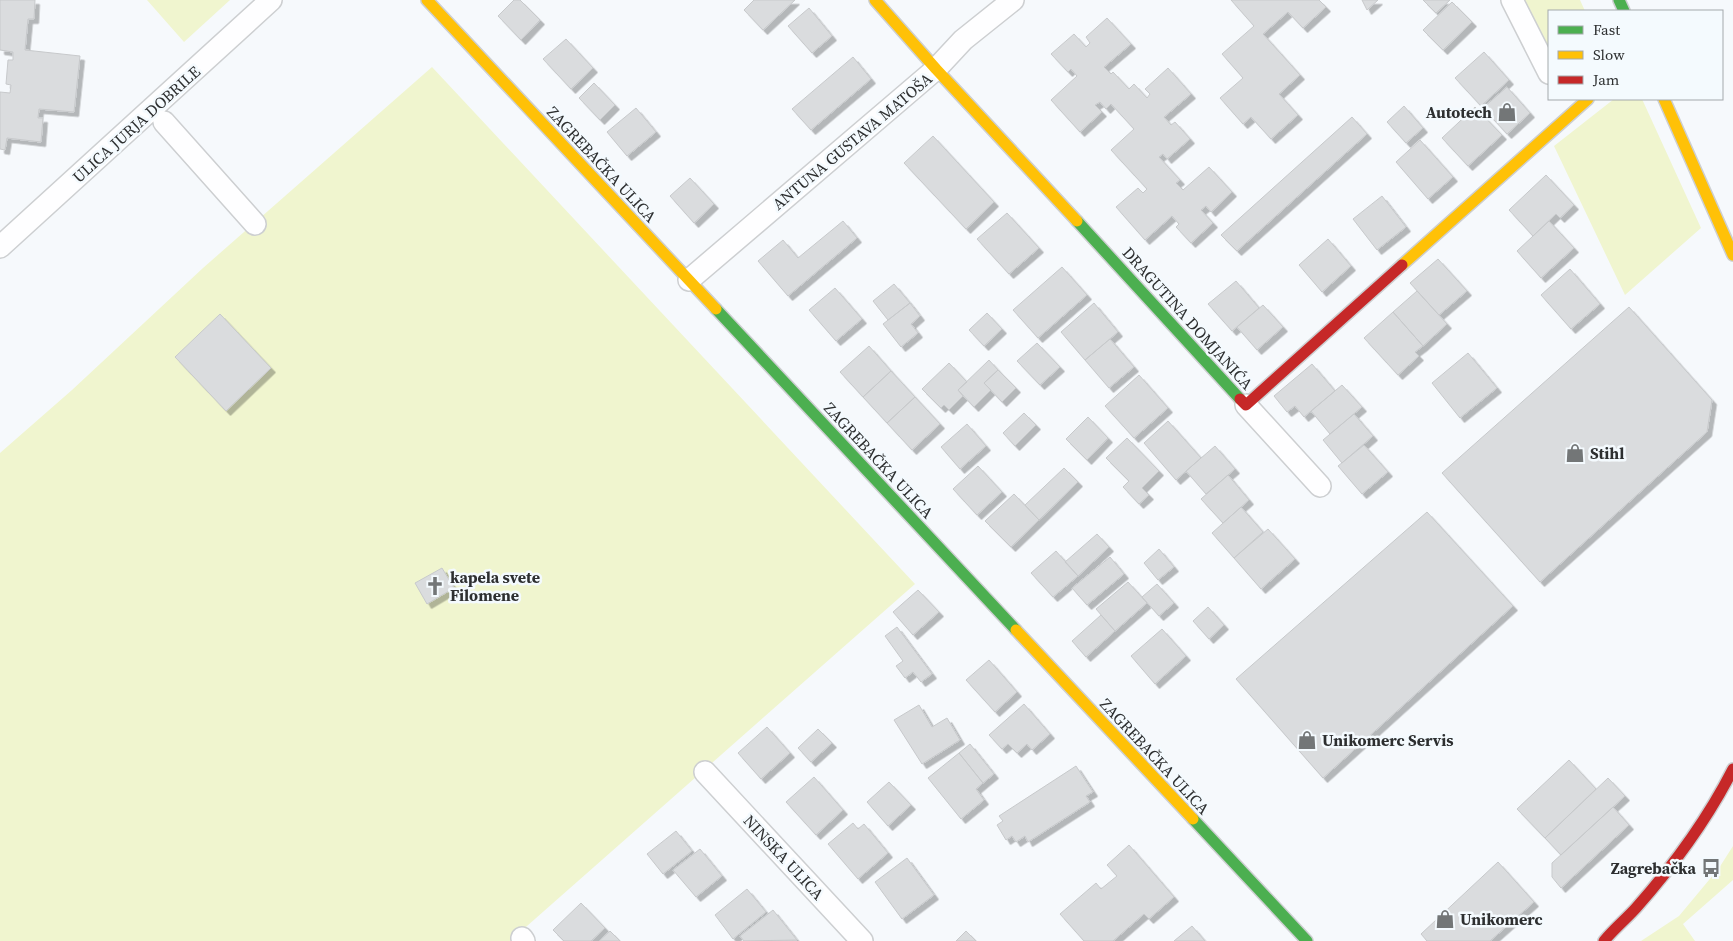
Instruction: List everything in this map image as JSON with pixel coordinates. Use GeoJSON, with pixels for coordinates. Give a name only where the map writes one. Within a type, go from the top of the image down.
{"type":"FeatureCollection","features":[{"type":"Feature","properties":{"kind":"main road","name":"ZAGREBAČKA ULICA"},"geometry":{"type":"LineString","coordinates":[[427,0],[1307,941]]}},
{"type":"Feature","properties":{"kind":"main road","name":"DRAGUTINA DOMJANIĆA"},"geometry":{"type":"LineString","coordinates":[[875,0],[936,69],[1246,405],[1444,229],[1566,106],[1585,100]]}},
{"type":"Feature","properties":{"kind":"main road"},"geometry":{"type":"LineString","coordinates":[[1664,100],[1733,255]]}},
{"type":"Feature","properties":{"kind":"main road"},"geometry":{"type":"LineString","coordinates":[[1604,941],[1658,882],[1700,828],[1716,804],[1733,769]]}},
{"type":"Feature","properties":{"kind":"street","name":"ULICA JURJA DOBRILE"},"geometry":{"type":"LineString","coordinates":[[2,240],[271,0]]}},
{"type":"Feature","properties":{"kind":"street","name":"ANTUNA GUSTAVA MATOŠA"},"geometry":{"type":"LineString","coordinates":[[689,280],[936,69],[963,40],[1013,0]]}},
{"type":"Feature","properties":{"kind":"street"},"geometry":{"type":"LineString","coordinates":[[1512,0],[1548,71]]}},
{"type":"Feature","properties":{"kind":"street"},"geometry":{"type":"LineString","coordinates":[[164,122],[255,224]]}},
{"type":"Feature","properties":{"kind":"street"},"geometry":{"type":"LineString","coordinates":[[1246,405],[1320,486]]}},
{"type":"Feature","properties":{"kind":"street","name":"NINSKA ULICA"},"geometry":{"type":"LineString","coordinates":[[706,772],[862,941]]}},
{"type":"Feature","properties":{"kind":"street"},"geometry":{"type":"LineString","coordinates":[[1700,828],[1733,794]]}},
{"type":"Feature","properties":{"kind":"green space"},"geometry":{"type":"Polygon","coordinates":[[[147,0],[230,0],[184,42],[147,0]]]}},
{"type":"Feature","properties":{"kind":"green space"},"geometry":{"type":"Polygon","coordinates":[[[1522,0],[1580,0],[1585,10],[1548,10],[1548,51],[1522,0]]]}},
{"type":"Feature","properties":{"kind":"green space"},"geometry":{"type":"Polygon","coordinates":[[[432,67],[915,584],[510,941],[0,941],[0,453],[72,390],[203,268],[432,67]]]}},
{"type":"Feature","properties":{"kind":"green space"},"geometry":{"type":"Polygon","coordinates":[[[1613,100],[1642,100],[1701,228],[1625,295],[1554,146],[1613,100]]]}},
{"type":"Feature","properties":{"kind":"green space"},"geometry":{"type":"Polygon","coordinates":[[[1733,846],[1733,880],[1683,924],[1695,941],[1641,941],[1679,916],[1719,868],[1733,846]]]}},
{"type":"Feature","properties":{"kind":"building"},"geometry":{"type":"Polygon","coordinates":[[[0,0],[35,0],[34,19],[28,19],[25,50],[80,56],[74,112],[39,109],[38,118],[43,118],[41,142],[7,138],[5,150],[0,149],[0,92],[10,93],[11,85],[6,84],[8,60],[13,60],[13,52],[0,50],[0,0]]]}},
{"type":"Feature","properties":{"kind":"building"},"geometry":{"type":"Polygon","coordinates":[[[514,0],[520,0],[540,20],[521,40],[498,16],[514,0]]]}},
{"type":"Feature","properties":{"kind":"building"},"geometry":{"type":"Polygon","coordinates":[[[754,0],[795,0],[763,30],[744,10],[754,0]]]}},
{"type":"Feature","properties":{"kind":"building"},"geometry":{"type":"Polygon","coordinates":[[[1231,0],[1319,0],[1326,7],[1303,28],[1288,12],[1263,34],[1300,75],[1279,94],[1298,115],[1271,139],[1251,117],[1243,124],[1220,98],[1243,78],[1222,54],[1254,26],[1231,0]]]}},
{"type":"Feature","properties":{"kind":"building"},"geometry":{"type":"Polygon","coordinates":[[[1362,0],[1378,0],[1367,10],[1362,0]]]}},
{"type":"Feature","properties":{"kind":"building"},"geometry":{"type":"Polygon","coordinates":[[[1423,0],[1450,0],[1436,13],[1423,0]]]}},
{"type":"Feature","properties":{"kind":"building"},"geometry":{"type":"Polygon","coordinates":[[[1452,2],[1472,22],[1443,50],[1423,30],[1452,2]]]}},
{"type":"Feature","properties":{"kind":"building"},"geometry":{"type":"Polygon","coordinates":[[[809,8],[832,36],[812,53],[788,26],[809,8]]]}},
{"type":"Feature","properties":{"kind":"building"},"geometry":{"type":"Polygon","coordinates":[[[1107,18],[1131,44],[1104,67],[1111,74],[1113,72],[1129,89],[1134,84],[1147,98],[1150,94],[1145,89],[1168,68],[1191,94],[1164,117],[1171,125],[1175,122],[1190,139],[1167,159],[1163,154],[1159,157],[1180,180],[1176,183],[1183,190],[1209,167],[1232,192],[1211,212],[1206,206],[1201,210],[1213,223],[1191,243],[1176,227],[1179,224],[1172,216],[1145,240],[1116,207],[1138,188],[1143,193],[1147,189],[1111,150],[1134,129],[1111,104],[1106,109],[1100,102],[1095,105],[1102,112],[1080,132],[1051,100],[1077,76],[1071,69],[1068,72],[1051,54],[1074,34],[1086,47],[1090,43],[1086,37],[1107,18]]]}},
{"type":"Feature","properties":{"kind":"building"},"geometry":{"type":"Polygon","coordinates":[[[566,39],[593,68],[571,89],[543,59],[566,39]]]}},
{"type":"Feature","properties":{"kind":"building"},"geometry":{"type":"Polygon","coordinates":[[[1484,52],[1509,80],[1481,106],[1455,78],[1484,52]]]}},
{"type":"Feature","properties":{"kind":"building"},"geometry":{"type":"Polygon","coordinates":[[[853,57],[871,79],[811,130],[792,109],[853,57]]]}},
{"type":"Feature","properties":{"kind":"building"},"geometry":{"type":"Polygon","coordinates":[[[594,83],[615,105],[600,120],[579,98],[594,83]]]}},
{"type":"Feature","properties":{"kind":"building"},"geometry":{"type":"Polygon","coordinates":[[[1507,87],[1530,113],[1507,134],[1483,108],[1507,87]]]}},
{"type":"Feature","properties":{"kind":"building"},"geometry":{"type":"Polygon","coordinates":[[[1404,106],[1423,128],[1406,143],[1387,122],[1404,106]]]}},
{"type":"Feature","properties":{"kind":"building"},"geometry":{"type":"Polygon","coordinates":[[[1475,107],[1502,135],[1468,166],[1442,138],[1475,107]]]}},
{"type":"Feature","properties":{"kind":"building"},"geometry":{"type":"Polygon","coordinates":[[[636,108],[656,132],[627,156],[607,132],[636,108]]]}},
{"type":"Feature","properties":{"kind":"building"},"geometry":{"type":"Polygon","coordinates":[[[1352,117],[1367,134],[1237,251],[1221,235],[1352,117]]]}},
{"type":"Feature","properties":{"kind":"building"},"geometry":{"type":"Polygon","coordinates":[[[933,136],[994,202],[966,229],[904,163],[933,136]]]}},
{"type":"Feature","properties":{"kind":"building"},"geometry":{"type":"Polygon","coordinates":[[[1420,140],[1453,177],[1428,199],[1396,162],[1420,140]]]}},
{"type":"Feature","properties":{"kind":"building"},"geometry":{"type":"Polygon","coordinates":[[[1546,175],[1574,205],[1560,218],[1556,214],[1533,236],[1509,210],[1546,175]]]}},
{"type":"Feature","properties":{"kind":"building"},"geometry":{"type":"Polygon","coordinates":[[[690,178],[714,204],[694,223],[670,196],[690,178]]]}},
{"type":"Feature","properties":{"kind":"building"},"geometry":{"type":"Polygon","coordinates":[[[1382,196],[1406,227],[1377,250],[1353,219],[1382,196]]]}},
{"type":"Feature","properties":{"kind":"building"},"geometry":{"type":"Polygon","coordinates":[[[1007,213],[1039,248],[1009,274],[977,239],[1007,213]]]}},
{"type":"Feature","properties":{"kind":"building"},"geometry":{"type":"Polygon","coordinates":[[[843,221],[857,238],[788,296],[758,261],[783,240],[798,258],[843,221]]]}},
{"type":"Feature","properties":{"kind":"building"},"geometry":{"type":"Polygon","coordinates":[[[1549,221],[1574,248],[1541,278],[1517,251],[1549,221]]]}},
{"type":"Feature","properties":{"kind":"building"},"geometry":{"type":"Polygon","coordinates":[[[1328,239],[1351,266],[1322,292],[1299,265],[1328,239]]]}},
{"type":"Feature","properties":{"kind":"building"},"geometry":{"type":"Polygon","coordinates":[[[1438,259],[1467,291],[1439,315],[1410,283],[1438,259]]]}},
{"type":"Feature","properties":{"kind":"building"},"geometry":{"type":"Polygon","coordinates":[[[1062,267],[1087,295],[1038,338],[1013,310],[1062,267]]]}},
{"type":"Feature","properties":{"kind":"building"},"geometry":{"type":"Polygon","coordinates":[[[1570,269],[1600,304],[1571,329],[1541,295],[1570,269]]]}},
{"type":"Feature","properties":{"kind":"building"},"geometry":{"type":"Polygon","coordinates":[[[1236,281],[1259,308],[1232,331],[1208,304],[1236,281]]]}},
{"type":"Feature","properties":{"kind":"building"},"geometry":{"type":"Polygon","coordinates":[[[894,284],[910,303],[888,320],[873,301],[894,284]]]}},
{"type":"Feature","properties":{"kind":"building"},"geometry":{"type":"Polygon","coordinates":[[[835,288],[862,319],[836,341],[809,310],[835,288]]]}},
{"type":"Feature","properties":{"kind":"building"},"geometry":{"type":"Polygon","coordinates":[[[1417,291],[1447,324],[1423,346],[1393,312],[1417,291]]]}},
{"type":"Feature","properties":{"kind":"building"},"geometry":{"type":"Polygon","coordinates":[[[910,303],[920,316],[911,324],[918,333],[901,347],[883,324],[910,303]]]}},
{"type":"Feature","properties":{"kind":"building"},"geometry":{"type":"Polygon","coordinates":[[[1094,303],[1118,332],[1085,360],[1061,332],[1094,303]]]}},
{"type":"Feature","properties":{"kind":"building"},"geometry":{"type":"Polygon","coordinates":[[[1263,305],[1283,327],[1257,350],[1237,327],[1263,305]]]}},
{"type":"Feature","properties":{"kind":"building","name":"Stihl"},"geometry":{"type":"Polygon","coordinates":[[[1629,307],[1712,400],[1707,432],[1540,582],[1442,473],[1629,307]]]}},
{"type":"Feature","properties":{"kind":"building"},"geometry":{"type":"Polygon","coordinates":[[[1393,312],[1423,346],[1415,352],[1419,356],[1398,375],[1364,338],[1393,312]]]}},
{"type":"Feature","properties":{"kind":"building"},"geometry":{"type":"Polygon","coordinates":[[[987,313],[1002,329],[984,346],[969,330],[987,313]]]}},
{"type":"Feature","properties":{"kind":"building"},"geometry":{"type":"Polygon","coordinates":[[[220,314],[271,368],[226,411],[175,357],[220,314]]]}},
{"type":"Feature","properties":{"kind":"building"},"geometry":{"type":"Polygon","coordinates":[[[1110,339],[1134,367],[1109,388],[1085,360],[1110,339]]]}},
{"type":"Feature","properties":{"kind":"building"},"geometry":{"type":"Polygon","coordinates":[[[1037,343],[1060,367],[1040,385],[1017,361],[1037,343]]]}},
{"type":"Feature","properties":{"kind":"building"},"geometry":{"type":"Polygon","coordinates":[[[869,346],[891,371],[863,397],[840,372],[869,346]]]}},
{"type":"Feature","properties":{"kind":"building"},"geometry":{"type":"Polygon","coordinates":[[[1468,353],[1497,388],[1460,418],[1432,383],[1468,353]]]}},
{"type":"Feature","properties":{"kind":"building"},"geometry":{"type":"Polygon","coordinates":[[[989,360],[998,370],[984,383],[991,390],[974,407],[958,390],[989,360]]]}},
{"type":"Feature","properties":{"kind":"building"},"geometry":{"type":"Polygon","coordinates":[[[949,363],[967,382],[958,390],[963,396],[949,410],[944,405],[941,408],[922,389],[949,363]]]}},
{"type":"Feature","properties":{"kind":"building"},"geometry":{"type":"Polygon","coordinates":[[[1312,364],[1335,391],[1304,417],[1295,406],[1287,412],[1274,396],[1312,364]]]}},
{"type":"Feature","properties":{"kind":"building"},"geometry":{"type":"Polygon","coordinates":[[[998,370],[1016,388],[1002,402],[984,383],[998,370]]]}},
{"type":"Feature","properties":{"kind":"building"},"geometry":{"type":"Polygon","coordinates":[[[891,371],[915,397],[887,423],[863,397],[891,371]]]}},
{"type":"Feature","properties":{"kind":"building"},"geometry":{"type":"Polygon","coordinates":[[[1139,375],[1168,408],[1134,438],[1105,406],[1139,375]]]}},
{"type":"Feature","properties":{"kind":"building"},"geometry":{"type":"Polygon","coordinates":[[[1342,385],[1362,407],[1330,434],[1311,411],[1342,385]]]}},
{"type":"Feature","properties":{"kind":"building"},"geometry":{"type":"Polygon","coordinates":[[[915,397],[940,424],[912,450],[887,423],[915,397]]]}},
{"type":"Feature","properties":{"kind":"building"},"geometry":{"type":"Polygon","coordinates":[[[1024,413],[1036,425],[1015,446],[1003,433],[1024,413]]]}},
{"type":"Feature","properties":{"kind":"building"},"geometry":{"type":"Polygon","coordinates":[[[1354,414],[1373,436],[1342,463],[1323,440],[1354,414]]]}},
{"type":"Feature","properties":{"kind":"building"},"geometry":{"type":"Polygon","coordinates":[[[1088,417],[1108,438],[1087,460],[1066,439],[1088,417]]]}},
{"type":"Feature","properties":{"kind":"building"},"geometry":{"type":"Polygon","coordinates":[[[1168,421],[1201,458],[1176,480],[1144,443],[1168,421]]]}},
{"type":"Feature","properties":{"kind":"building"},"geometry":{"type":"Polygon","coordinates":[[[967,424],[986,446],[960,469],[941,447],[967,424]]]}},
{"type":"Feature","properties":{"kind":"building"},"geometry":{"type":"Polygon","coordinates":[[[1127,438],[1159,471],[1142,488],[1149,495],[1139,504],[1123,487],[1129,481],[1106,458],[1127,438]]]}},
{"type":"Feature","properties":{"kind":"building"},"geometry":{"type":"Polygon","coordinates":[[[1364,445],[1388,472],[1362,494],[1338,466],[1364,445]]]}},
{"type":"Feature","properties":{"kind":"building"},"geometry":{"type":"Polygon","coordinates":[[[1215,446],[1235,469],[1206,494],[1186,471],[1215,446]]]}},
{"type":"Feature","properties":{"kind":"building"},"geometry":{"type":"Polygon","coordinates":[[[978,466],[1002,492],[977,515],[953,489],[978,466]]]}},
{"type":"Feature","properties":{"kind":"building"},"geometry":{"type":"Polygon","coordinates":[[[1064,468],[1078,482],[1039,520],[1025,505],[1064,468]]]}},
{"type":"Feature","properties":{"kind":"building"},"geometry":{"type":"Polygon","coordinates":[[[1228,475],[1249,500],[1223,523],[1201,499],[1228,475]]]}},
{"type":"Feature","properties":{"kind":"building"},"geometry":{"type":"Polygon","coordinates":[[[1014,494],[1039,520],[1011,547],[985,521],[1014,494]]]}},
{"type":"Feature","properties":{"kind":"building"},"geometry":{"type":"Polygon","coordinates":[[[1241,507],[1263,532],[1234,558],[1212,533],[1241,507]]]}},
{"type":"Feature","properties":{"kind":"building"},"geometry":{"type":"Polygon","coordinates":[[[1427,512],[1513,606],[1323,778],[1236,679],[1427,512]]]}},
{"type":"Feature","properties":{"kind":"building"},"geometry":{"type":"Polygon","coordinates":[[[1268,529],[1295,559],[1261,589],[1234,558],[1268,529]]]}},
{"type":"Feature","properties":{"kind":"building"},"geometry":{"type":"Polygon","coordinates":[[[1097,534],[1109,547],[1078,576],[1065,562],[1097,534]]]}},
{"type":"Feature","properties":{"kind":"building"},"geometry":{"type":"Polygon","coordinates":[[[1159,549],[1174,567],[1158,580],[1144,563],[1159,549]]]}},
{"type":"Feature","properties":{"kind":"building"},"geometry":{"type":"Polygon","coordinates":[[[1056,551],[1078,576],[1053,597],[1031,573],[1056,551]]]}},
{"type":"Feature","properties":{"kind":"building"},"geometry":{"type":"Polygon","coordinates":[[[1110,557],[1124,574],[1087,605],[1072,588],[1110,557]]]}},
{"type":"Feature","properties":{"kind":"building","name":"kapela svete Filomene"},"geometry":{"type":"Polygon","coordinates":[[[442,568],[454,588],[427,604],[415,583],[442,568]]]}},
{"type":"Feature","properties":{"kind":"building"},"geometry":{"type":"Polygon","coordinates":[[[1128,582],[1147,603],[1115,631],[1096,609],[1128,582]]]}},
{"type":"Feature","properties":{"kind":"building"},"geometry":{"type":"Polygon","coordinates":[[[1157,584],[1174,603],[1159,616],[1142,597],[1157,584]]]}},
{"type":"Feature","properties":{"kind":"building"},"geometry":{"type":"Polygon","coordinates":[[[918,590],[939,612],[913,635],[893,612],[918,590]]]}},
{"type":"Feature","properties":{"kind":"building"},"geometry":{"type":"Polygon","coordinates":[[[1208,607],[1224,625],[1209,639],[1193,621],[1208,607]]]}},
{"type":"Feature","properties":{"kind":"building"},"geometry":{"type":"Polygon","coordinates":[[[1101,615],[1115,631],[1086,657],[1072,641],[1101,615]]]}},
{"type":"Feature","properties":{"kind":"building"},"geometry":{"type":"Polygon","coordinates":[[[897,627],[932,674],[921,682],[913,672],[905,678],[896,666],[903,661],[885,636],[897,627]]]}},
{"type":"Feature","properties":{"kind":"building"},"geometry":{"type":"Polygon","coordinates":[[[1162,629],[1186,656],[1155,684],[1131,656],[1162,629]]]}},
{"type":"Feature","properties":{"kind":"building"},"geometry":{"type":"Polygon","coordinates":[[[989,660],[1017,692],[995,712],[966,680],[989,660]]]}},
{"type":"Feature","properties":{"kind":"building"},"geometry":{"type":"Polygon","coordinates":[[[1024,704],[1050,734],[1032,750],[1027,744],[1017,753],[1008,744],[1002,749],[989,735],[1024,704]]]}},
{"type":"Feature","properties":{"kind":"building"},"geometry":{"type":"Polygon","coordinates":[[[919,705],[932,727],[947,718],[960,740],[922,764],[894,720],[919,705]]]}},
{"type":"Feature","properties":{"kind":"building"},"geometry":{"type":"Polygon","coordinates":[[[767,727],[790,753],[761,779],[738,753],[767,727]]]}},
{"type":"Feature","properties":{"kind":"building"},"geometry":{"type":"Polygon","coordinates":[[[818,729],[832,743],[811,762],[798,748],[818,729]]]}},
{"type":"Feature","properties":{"kind":"building"},"geometry":{"type":"Polygon","coordinates":[[[970,744],[994,774],[983,783],[959,753],[970,744]]]}},
{"type":"Feature","properties":{"kind":"building"},"geometry":{"type":"Polygon","coordinates":[[[959,753],[983,783],[976,789],[984,800],[961,819],[928,778],[959,753]]]}},
{"type":"Feature","properties":{"kind":"building"},"geometry":{"type":"Polygon","coordinates":[[[1569,760],[1596,789],[1545,838],[1517,809],[1569,760]]]}},
{"type":"Feature","properties":{"kind":"building"},"geometry":{"type":"Polygon","coordinates":[[[1076,766],[1093,792],[1086,796],[1090,802],[1028,842],[1025,836],[1016,842],[1012,836],[1006,840],[997,825],[1003,821],[999,816],[1076,766]]]}},
{"type":"Feature","properties":{"kind":"building"},"geometry":{"type":"Polygon","coordinates":[[[814,777],[843,810],[816,835],[786,802],[814,777]]]}},
{"type":"Feature","properties":{"kind":"building"},"geometry":{"type":"Polygon","coordinates":[[[1608,778],[1625,796],[1561,855],[1545,838],[1608,778]]]}},
{"type":"Feature","properties":{"kind":"building"},"geometry":{"type":"Polygon","coordinates":[[[889,782],[911,805],[888,826],[867,802],[889,782]]]}},
{"type":"Feature","properties":{"kind":"building"},"geometry":{"type":"Polygon","coordinates":[[[1613,807],[1629,825],[1561,888],[1552,877],[1552,863],[1613,807]]]}},
{"type":"Feature","properties":{"kind":"building"},"geometry":{"type":"Polygon","coordinates":[[[853,823],[858,829],[864,824],[888,853],[858,879],[828,844],[853,823]]]}},
{"type":"Feature","properties":{"kind":"building"},"geometry":{"type":"Polygon","coordinates":[[[676,831],[692,851],[663,874],[647,854],[676,831]]]}},
{"type":"Feature","properties":{"kind":"building"},"geometry":{"type":"Polygon","coordinates":[[[1129,845],[1174,897],[1149,919],[1144,914],[1113,941],[1084,941],[1060,914],[1096,883],[1101,889],[1117,876],[1107,865],[1129,845]]]}},
{"type":"Feature","properties":{"kind":"building"},"geometry":{"type":"Polygon","coordinates":[[[700,849],[722,876],[696,897],[673,870],[700,849]]]}},
{"type":"Feature","properties":{"kind":"building"},"geometry":{"type":"Polygon","coordinates":[[[907,858],[934,895],[902,919],[875,882],[907,858]]]}},
{"type":"Feature","properties":{"kind":"building"},"geometry":{"type":"Polygon","coordinates":[[[1498,862],[1534,902],[1490,941],[1427,941],[1421,934],[1498,862]]]}},
{"type":"Feature","properties":{"kind":"building"},"geometry":{"type":"Polygon","coordinates":[[[747,889],[766,912],[733,939],[715,915],[747,889]]]}},
{"type":"Feature","properties":{"kind":"building"},"geometry":{"type":"Polygon","coordinates":[[[581,903],[605,928],[591,941],[564,941],[553,930],[581,903]]]}},
{"type":"Feature","properties":{"kind":"building"},"geometry":{"type":"Polygon","coordinates":[[[773,910],[797,940],[744,941],[740,936],[773,910]]]}},
{"type":"Feature","properties":{"kind":"building"},"geometry":{"type":"Polygon","coordinates":[[[1192,926],[1205,941],[1174,941],[1192,926]]]}},
{"type":"Feature","properties":{"kind":"building"},"geometry":{"type":"Polygon","coordinates":[[[610,931],[620,941],[599,941],[610,931]]]}},
{"type":"Feature","properties":{"kind":"building"},"geometry":{"type":"Polygon","coordinates":[[[966,931],[976,941],[956,941],[966,931]]]}},
{"type":"Feature","properties":{"kind":"traffic: fast"},"geometry":{"type":"LineString","coordinates":[[1619,0],[1624,10]]}},
{"type":"Feature","properties":{"kind":"traffic: fast"},"geometry":{"type":"LineString","coordinates":[[1077,221],[1240,399]]}},
{"type":"Feature","properties":{"kind":"traffic: fast"},"geometry":{"type":"LineString","coordinates":[[716,309],[1016,630]]}},
{"type":"Feature","properties":{"kind":"traffic: fast"},"geometry":{"type":"LineString","coordinates":[[1193,819],[1307,941]]}},
{"type":"Feature","properties":{"kind":"traffic: slow"},"geometry":{"type":"LineString","coordinates":[[427,0],[716,309]]}},
{"type":"Feature","properties":{"kind":"traffic: slow"},"geometry":{"type":"LineString","coordinates":[[875,0],[936,69],[1077,221]]}},
{"type":"Feature","properties":{"kind":"traffic: slow"},"geometry":{"type":"LineString","coordinates":[[1402,265],[1587,100]]}},
{"type":"Feature","properties":{"kind":"traffic: slow"},"geometry":{"type":"LineString","coordinates":[[1664,100],[1733,255]]}},
{"type":"Feature","properties":{"kind":"traffic: slow"},"geometry":{"type":"LineString","coordinates":[[1016,630],[1193,819]]}},
{"type":"Feature","properties":{"kind":"traffic: jam"},"geometry":{"type":"LineString","coordinates":[[1240,399],[1246,405],[1402,265]]}},
{"type":"Feature","properties":{"kind":"traffic: jam"},"geometry":{"type":"LineString","coordinates":[[1604,941],[1636,908],[1677,859],[1701,824],[1733,769]]}},
{"type":"Feature","properties":{"kind":"place","name":"Autotech"},"geometry":{"type":"Point","coordinates":[1507,112]}},
{"type":"Feature","properties":{"kind":"place","name":"Stihl"},"geometry":{"type":"Point","coordinates":[1575,453]}},
{"type":"Feature","properties":{"kind":"place","name":"kapela svete Filomene"},"geometry":{"type":"Point","coordinates":[435,586]}},
{"type":"Feature","properties":{"kind":"place","name":"Unikomerc Servis"},"geometry":{"type":"Point","coordinates":[1307,740]}},
{"type":"Feature","properties":{"kind":"place","name":"Zagrebačka"},"geometry":{"type":"Point","coordinates":[1711,868]}},
{"type":"Feature","properties":{"kind":"place","name":"Unikomerc"},"geometry":{"type":"Point","coordinates":[1445,919]}}]}
